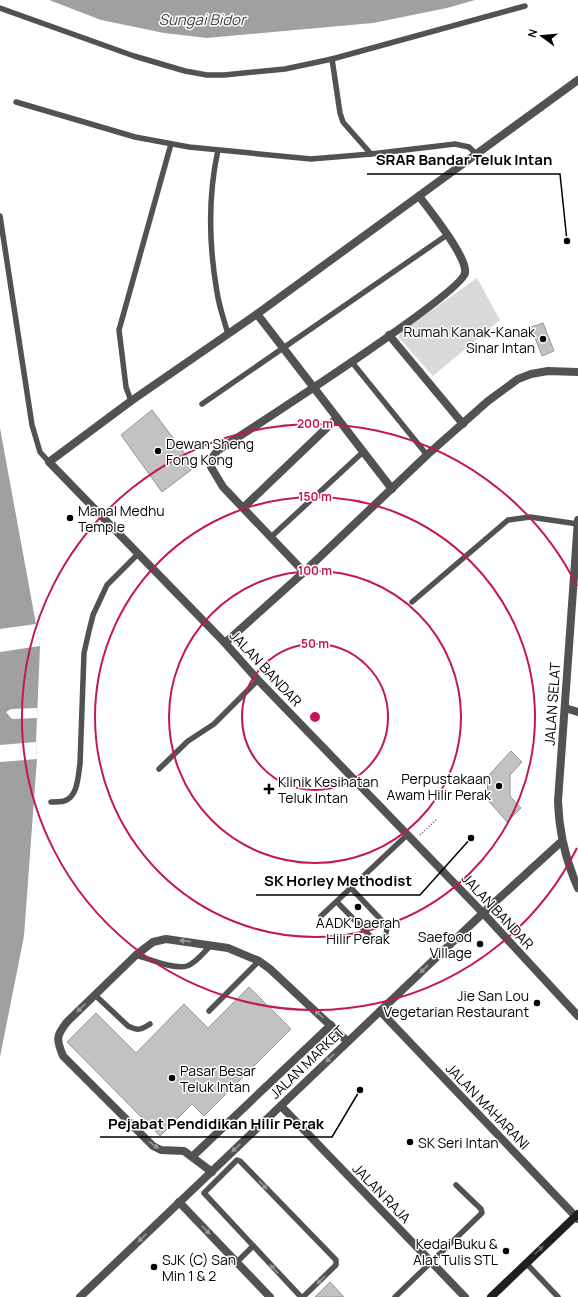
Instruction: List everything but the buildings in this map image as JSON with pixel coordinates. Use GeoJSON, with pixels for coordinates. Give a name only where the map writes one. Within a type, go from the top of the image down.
{"type":"FeatureCollection","features":[{"type":"Feature","properties":{"kind":"main road"},"geometry":{"type":"LineString","coordinates":[[491,1297],[577,1216]]}},
{"type":"Feature","properties":{"kind":"street"},"geometry":{"type":"LineString","coordinates":[[49,462],[131,401],[257,314],[578,80]]}},
{"type":"Feature","properties":{"kind":"street"},"geometry":{"type":"LineString","coordinates":[[304,572],[223,487],[211,467],[212,458],[217,451],[389,335],[453,289],[461,281],[465,273],[465,264],[447,235],[419,196]]}},
{"type":"Feature","properties":{"kind":"street"},"geometry":{"type":"LineString","coordinates":[[257,314],[392,489]]}},
{"type":"Feature","properties":{"kind":"street"},"geometry":{"type":"LineString","coordinates":[[389,335],[463,424]]}},
{"type":"Feature","properties":{"kind":"street"},"geometry":{"type":"LineString","coordinates":[[225,643],[304,572],[428,454],[488,401],[518,379],[540,372],[578,372]]}},
{"type":"Feature","properties":{"kind":"street"},"geometry":{"type":"LineString","coordinates":[[243,508],[338,418]]}},
{"type":"Feature","properties":{"kind":"street","name":"JALAN BANDAR"},"geometry":{"type":"LineString","coordinates":[[49,462],[225,643],[258,680],[483,913],[578,1016]]}},
{"type":"Feature","properties":{"kind":"street","name":"JALAN SELAT"},"geometry":{"type":"LineString","coordinates":[[578,520],[558,801],[562,841],[566,857],[578,888]]}},
{"type":"Feature","properties":{"kind":"street"},"geometry":{"type":"LineString","coordinates":[[565,708],[578,712]]}},
{"type":"Feature","properties":{"kind":"street","name":"JALAN MARKET"},"geometry":{"type":"LineString","coordinates":[[80,1297],[281,1106],[347,1041],[562,841]]}},
{"type":"Feature","properties":{"kind":"street"},"geometry":{"type":"LineString","coordinates":[[212,1172],[193,1156],[184,1151],[161,1150],[153,1146],[63,1056],[58,1043],[58,1033],[94,995],[136,955],[153,942],[166,939],[228,948],[259,961],[347,1041]]}},
{"type":"Feature","properties":{"kind":"street","name":"JALAN MAHARANI"},"geometry":{"type":"LineString","coordinates":[[380,1011],[577,1216]]}},
{"type":"Feature","properties":{"kind":"street"},"geometry":{"type":"LineString","coordinates":[[193,1156],[331,1025]]}},
{"type":"Feature","properties":{"kind":"street","name":"JALAN RAJA"},"geometry":{"type":"LineString","coordinates":[[281,1106],[465,1297]]}},
{"type":"Feature","properties":{"kind":"street"},"geometry":{"type":"LineString","coordinates":[[179,1202],[270,1297]]}},
{"type":"Feature","properties":{"kind":"lane"},"geometry":{"type":"LineString","coordinates":[[0,8],[134,56],[207,75],[254,74],[332,59],[525,6]]}},
{"type":"Feature","properties":{"kind":"lane"},"geometry":{"type":"LineString","coordinates":[[332,59],[340,112],[343,122],[371,154]]}},
{"type":"Feature","properties":{"kind":"lane"},"geometry":{"type":"LineString","coordinates":[[16,102],[135,136],[171,144],[218,150],[311,159],[371,154],[455,144],[469,147],[476,154]]}},
{"type":"Feature","properties":{"kind":"lane"},"geometry":{"type":"LineString","coordinates":[[131,401],[126,387],[119,330],[171,144]]}},
{"type":"Feature","properties":{"kind":"lane"},"geometry":{"type":"LineString","coordinates":[[218,150],[213,181],[211,232],[217,293],[228,334]]}},
{"type":"Feature","properties":{"kind":"lane"},"geometry":{"type":"LineString","coordinates":[[0,216],[32,425],[40,452],[49,462]]}},
{"type":"Feature","properties":{"kind":"lane"},"geometry":{"type":"LineString","coordinates":[[202,404],[284,349],[447,235]]}},
{"type":"Feature","properties":{"kind":"lane"},"geometry":{"type":"LineString","coordinates":[[351,361],[428,454]]}},
{"type":"Feature","properties":{"kind":"lane"},"geometry":{"type":"LineString","coordinates":[[271,538],[363,452]]}},
{"type":"Feature","properties":{"kind":"lane"},"geometry":{"type":"LineString","coordinates":[[412,602],[508,520],[530,517],[578,524]]}},
{"type":"Feature","properties":{"kind":"lane"},"geometry":{"type":"LineString","coordinates":[[51,802],[64,801],[72,796],[78,782],[84,653],[94,615],[107,585],[138,554]]}},
{"type":"Feature","properties":{"kind":"lane"},"geometry":{"type":"LineString","coordinates":[[159,769],[188,741],[214,724],[258,680]]}},
{"type":"Feature","properties":{"kind":"lane"},"geometry":{"type":"LineString","coordinates":[[321,916],[407,835]]}},
{"type":"Feature","properties":{"kind":"lane"},"geometry":{"type":"LineString","coordinates":[[337,902],[372,938],[380,940],[384,938],[386,934],[386,925],[352,888]]}},
{"type":"Feature","properties":{"kind":"lane"},"geometry":{"type":"LineString","coordinates":[[136,955],[180,967],[188,966],[211,945]]}},
{"type":"Feature","properties":{"kind":"lane"},"geometry":{"type":"LineString","coordinates":[[208,1011],[259,961]]}},
{"type":"Feature","properties":{"kind":"lane"},"geometry":{"type":"LineString","coordinates":[[94,995],[128,1026],[135,1030],[141,1030],[150,1024]]}},
{"type":"Feature","properties":{"kind":"lane"},"geometry":{"type":"LineString","coordinates":[[238,1160],[336,1260],[336,1265],[302,1297],[253,1246],[204,1193],[238,1160]]}},
{"type":"Feature","properties":{"kind":"lane"},"geometry":{"type":"LineString","coordinates":[[395,1297],[482,1213],[480,1209],[456,1185]]}},
{"type":"Feature","properties":{"kind":"lane"},"geometry":{"type":"LineString","coordinates":[[236,1262],[253,1246]]}},
{"type":"Feature","properties":{"kind":"lane"},"geometry":{"type":"LineString","coordinates":[[526,1263],[558,1297]]}},
{"type":"Feature","properties":{"kind":"path"},"geometry":{"type":"LineString","coordinates":[[413,842],[437,819]]}},
{"type":"Feature","properties":{"kind":"shaded area"},"geometry":{"type":"Polygon","coordinates":[[[477,278],[500,320],[433,376],[399,338],[400,333],[477,278]]]}},
{"type":"Feature","properties":{"kind":"water","name":"Sungai Bidor"},"geometry":{"type":"Polygon","coordinates":[[[49,0],[475,0],[447,8],[373,23],[207,38],[164,33],[101,20],[49,0]]]}},
{"type":"Feature","properties":{"kind":"water"},"geometry":{"type":"Polygon","coordinates":[[[0,428],[40,646],[36,742],[37,759],[24,936],[0,1057],[0,428]]]}},
{"type":"Feature","properties":{"kind":"pier"},"geometry":{"type":"Polygon","coordinates":[[[36,624],[40,646],[0,652],[0,629],[36,624]]]}},
{"type":"Feature","properties":{"kind":"pier"},"geometry":{"type":"Polygon","coordinates":[[[37,708],[37,718],[12,719],[6,712],[11,709],[37,708]]]}},
{"type":"Feature","properties":{"kind":"pier"},"geometry":{"type":"Polygon","coordinates":[[[36,742],[37,759],[0,762],[0,745],[36,742]]]}},
{"type":"Feature","properties":{"kind":"place","name":"SRAR Bandar Teluk Intan"},"geometry":{"type":"Point","coordinates":[567,241]}},
{"type":"Feature","properties":{"kind":"place","name":"Rumah Kanak-Kanak Sinar Intan"},"geometry":{"type":"Point","coordinates":[543,339]}},
{"type":"Feature","properties":{"kind":"place","name":"Dewan Sheng Fong Kong"},"geometry":{"type":"Point","coordinates":[158,451]}},
{"type":"Feature","properties":{"kind":"place","name":"Manal Medhu Temple"},"geometry":{"type":"Point","coordinates":[70,518]}},
{"type":"Feature","properties":{"kind":"place","name":"Perpustakaan Awam Hilir Perak"},"geometry":{"type":"Point","coordinates":[499,786]}},
{"type":"Feature","properties":{"kind":"place","name":"Klinik Kesihatan Teluk Intan"},"geometry":{"type":"Point","coordinates":[269,789]}},
{"type":"Feature","properties":{"kind":"place","name":"SK Horley Methodist"},"geometry":{"type":"Point","coordinates":[471,838]}},
{"type":"Feature","properties":{"kind":"place","name":"AADK Daerah Hilir Perak"},"geometry":{"type":"Point","coordinates":[358,907]}},
{"type":"Feature","properties":{"kind":"place","name":"Saefood Village"},"geometry":{"type":"Point","coordinates":[480,944]}},
{"type":"Feature","properties":{"kind":"place","name":"Jie San Lou Vegetarian Restaurant"},"geometry":{"type":"Point","coordinates":[537,1003]}},
{"type":"Feature","properties":{"kind":"place","name":"Pasar Besar Teluk Intan"},"geometry":{"type":"Point","coordinates":[172,1078]}},
{"type":"Feature","properties":{"kind":"place","name":"Pejabat Pendidikan Hilir Perak"},"geometry":{"type":"Point","coordinates":[360,1090]}},
{"type":"Feature","properties":{"kind":"place","name":"SK Seri Intan"},"geometry":{"type":"Point","coordinates":[410,1142]}},
{"type":"Feature","properties":{"kind":"place","name":"Kedai Buku & Alat Tulis STL"},"geometry":{"type":"Point","coordinates":[506,1251]}},
{"type":"Feature","properties":{"kind":"place","name":"SJK (C) San Min 1 & 2"},"geometry":{"type":"Point","coordinates":[154,1267]}}]}
